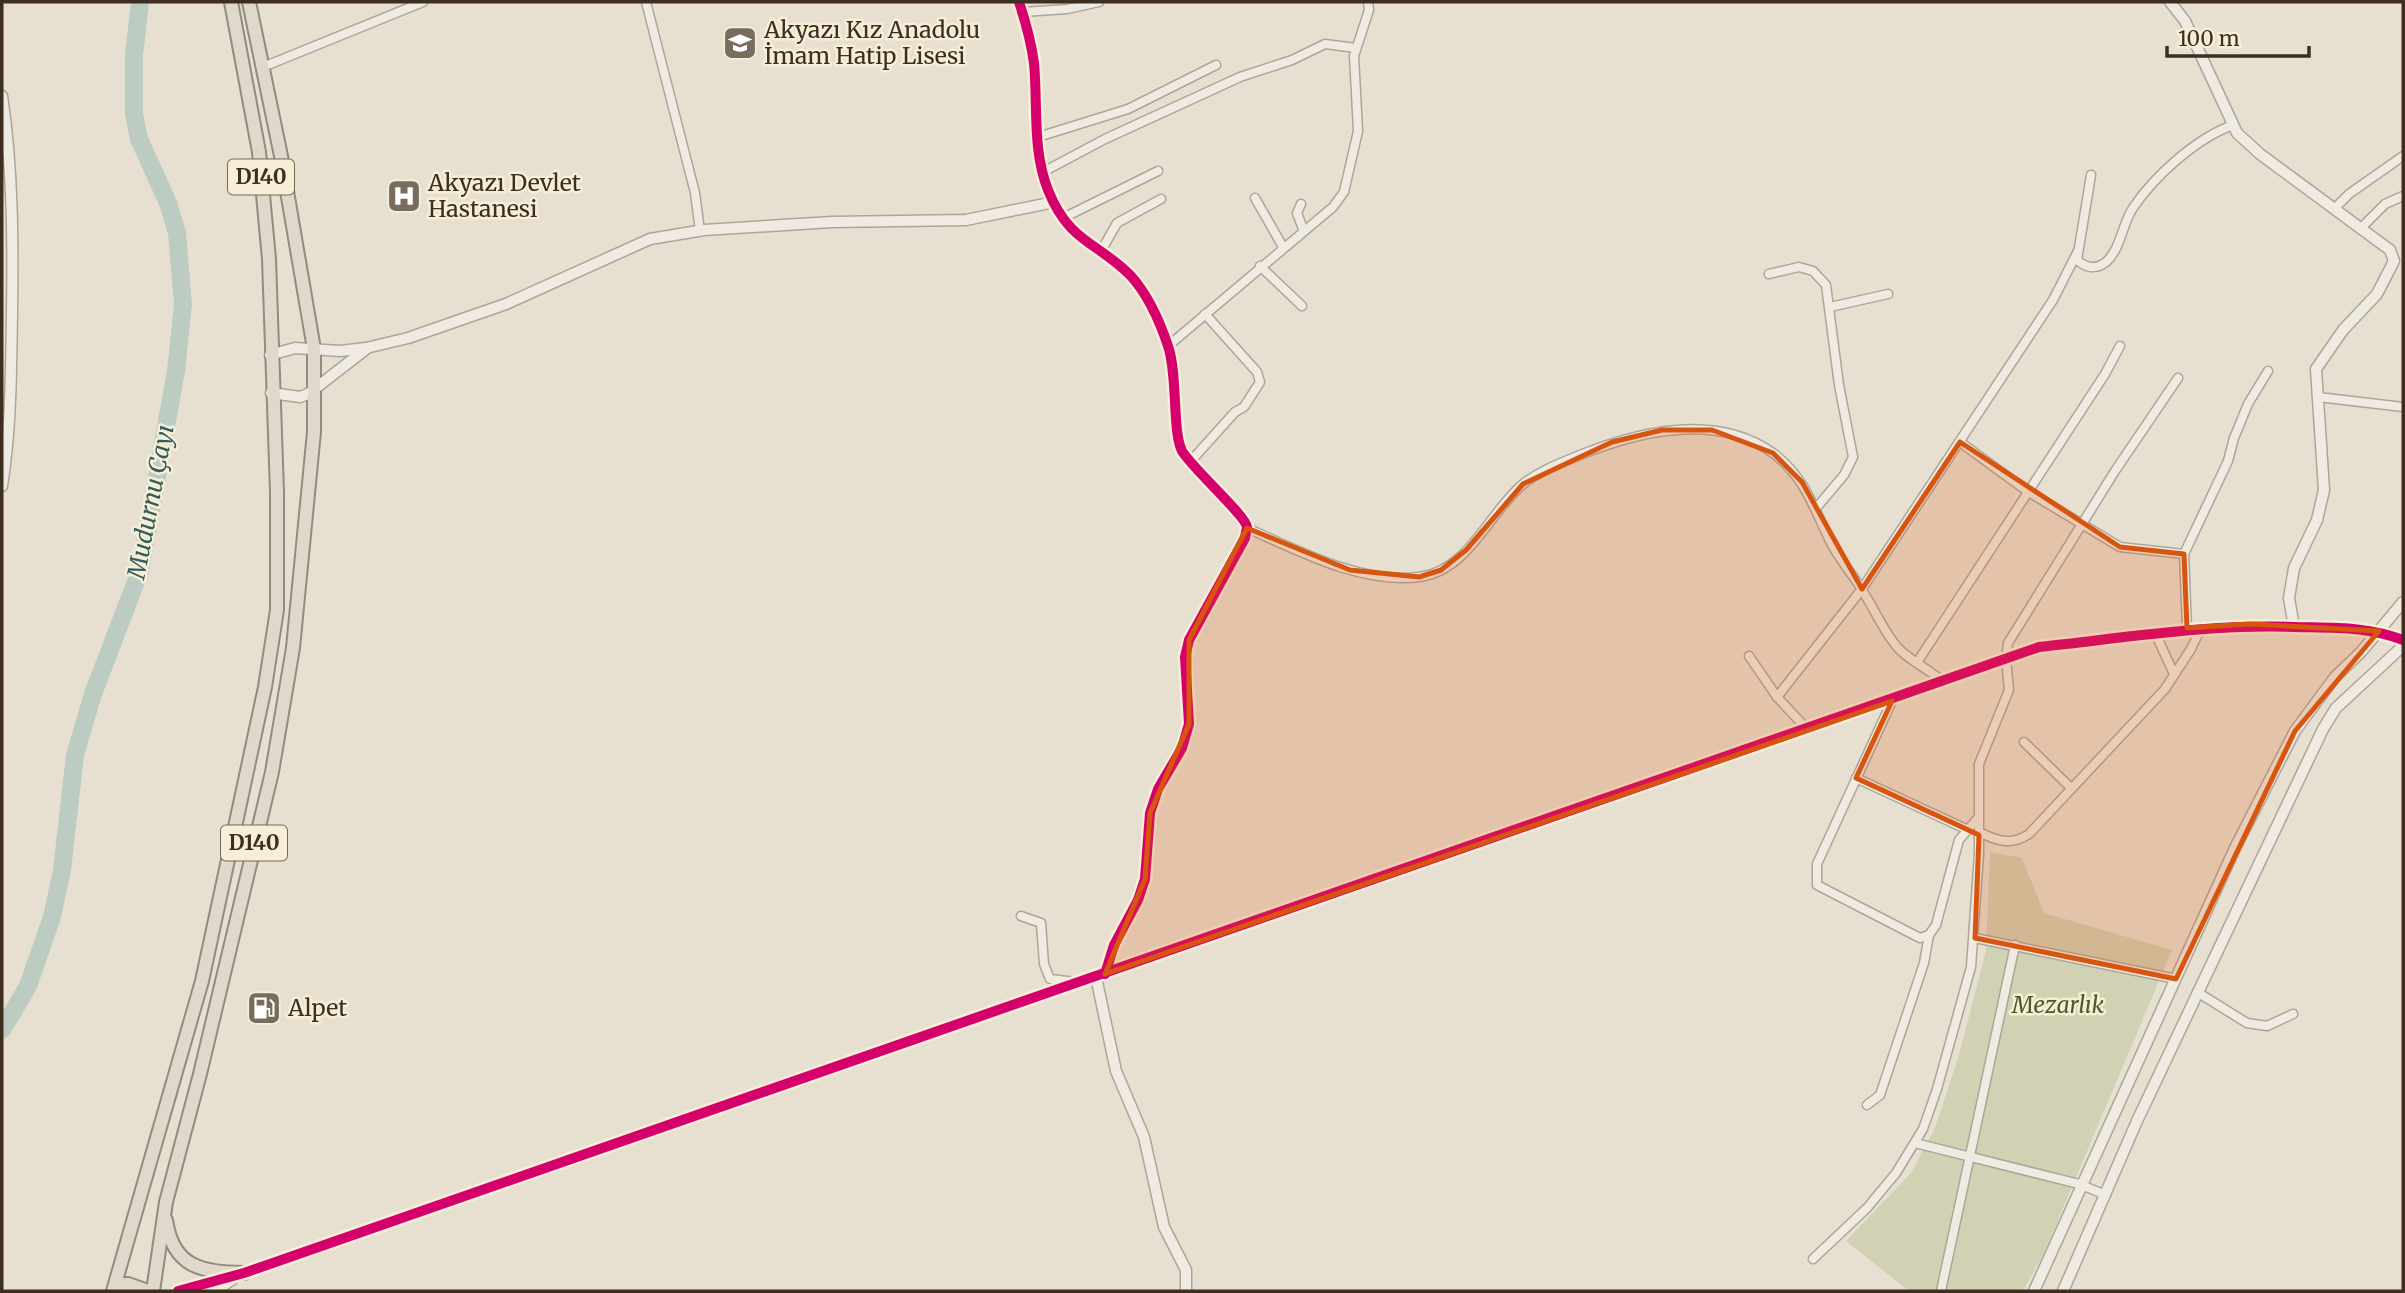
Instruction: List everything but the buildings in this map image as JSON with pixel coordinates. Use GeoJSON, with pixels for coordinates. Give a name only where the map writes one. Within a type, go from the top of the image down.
{"type":"FeatureCollection","features":[{"type":"Feature","properties":{"kind":"highway","name":"D140"},"geometry":{"type":"LineString","coordinates":[[112,1289],[202,981],[265,687],[277,610],[277,492],[271,393],[269,259],[259,152],[231,2]]}},
{"type":"Feature","properties":{"kind":"highway","name":"D140"},"geometry":{"type":"LineString","coordinates":[[153,1291],[166,1202],[200,1074],[272,772],[295,635],[313,445],[314,349],[249,2]]}},
{"type":"Feature","properties":{"kind":"highway"},"geometry":{"type":"LineString","coordinates":[[166,1202],[169,1232],[182,1259],[210,1272],[244,1273]]}},
{"type":"Feature","properties":{"kind":"highway"},"geometry":{"type":"LineString","coordinates":[[112,1289],[128,1284],[148,1291]]}},
{"type":"Feature","properties":{"kind":"street"},"geometry":{"type":"LineString","coordinates":[[263,67],[423,2]]}},
{"type":"Feature","properties":{"kind":"street"},"geometry":{"type":"LineString","coordinates":[[646,2],[695,192],[700,231]]}},
{"type":"Feature","properties":{"kind":"street"},"geometry":{"type":"LineString","coordinates":[[1099,2],[1067,9],[1021,7],[1028,25],[1034,66],[1043,172],[1054,202],[1075,235],[1130,276],[1150,304],[1168,346],[1174,373],[1178,436],[1182,452],[1243,519],[1247,528],[1245,538],[1189,640],[1185,657],[1189,724],[1182,748],[1158,789],[1150,813],[1145,879],[1138,900],[1101,976],[1116,1071],[1144,1137],[1164,1227],[1186,1270],[1186,1291]]}},
{"type":"Feature","properties":{"kind":"street"},"geometry":{"type":"LineString","coordinates":[[1168,346],[1333,206],[1344,192],[1358,131],[1356,48],[1370,10],[1368,2]]}},
{"type":"Feature","properties":{"kind":"street"},"geometry":{"type":"LineString","coordinates":[[2170,2],[2185,20],[2233,125],[2260,154],[2399,259],[2377,294],[2343,330],[2316,369],[2325,490],[2317,520],[2294,568],[2289,598],[2294,627]]}},
{"type":"Feature","properties":{"kind":"street"},"geometry":{"type":"LineString","coordinates":[[1043,172],[1105,139],[1240,77],[1292,60],[1325,44],[1356,48]]}},
{"type":"Feature","properties":{"kind":"street"},"geometry":{"type":"LineString","coordinates":[[1038,137],[1128,108],[1216,65]]}},
{"type":"Feature","properties":{"kind":"street"},"geometry":{"type":"LineString","coordinates":[[2,96],[10,430],[2,486]]}},
{"type":"Feature","properties":{"kind":"street"},"geometry":{"type":"LineString","coordinates":[[2091,175],[2077,260],[2085,267],[2094,268],[2107,261],[2119,242],[2132,208],[2157,181],[2193,145],[2214,132],[2233,125]]}},
{"type":"Feature","properties":{"kind":"street"},"geometry":{"type":"LineString","coordinates":[[2334,209],[2349,194],[2403,156]]}},
{"type":"Feature","properties":{"kind":"street"},"geometry":{"type":"LineString","coordinates":[[1063,218],[1158,171]]}},
{"type":"Feature","properties":{"kind":"street"},"geometry":{"type":"LineString","coordinates":[[2360,229],[2385,204],[2403,197]]}},
{"type":"Feature","properties":{"kind":"street"},"geometry":{"type":"LineString","coordinates":[[1255,198],[1283,247]]}},
{"type":"Feature","properties":{"kind":"street"},"geometry":{"type":"LineString","coordinates":[[1100,253],[1117,223],[1161,199]]}},
{"type":"Feature","properties":{"kind":"street"},"geometry":{"type":"LineString","coordinates":[[270,355],[295,348],[340,351],[366,348],[408,338],[506,304],[650,239],[700,231],[832,222],[966,220],[1054,202]]}},
{"type":"Feature","properties":{"kind":"street"},"geometry":{"type":"LineString","coordinates":[[1301,204],[1297,213],[1303,229]]}},
{"type":"Feature","properties":{"kind":"street"},"geometry":{"type":"LineString","coordinates":[[1777,697],[1862,589],[2053,300],[2078,251]]}},
{"type":"Feature","properties":{"kind":"street"},"geometry":{"type":"LineString","coordinates":[[1260,266],[1302,306]]}},
{"type":"Feature","properties":{"kind":"street"},"geometry":{"type":"LineString","coordinates":[[1769,274],[1799,267],[1812,271],[1826,285],[1839,385],[1853,457],[1844,475],[1817,507]]}},
{"type":"Feature","properties":{"kind":"street"},"geometry":{"type":"LineString","coordinates":[[1830,307],[1888,294]]}},
{"type":"Feature","properties":{"kind":"street"},"geometry":{"type":"LineString","coordinates":[[1191,461],[1235,412],[1244,407],[1259,382],[1257,372],[1205,314]]}},
{"type":"Feature","properties":{"kind":"street"},"geometry":{"type":"LineString","coordinates":[[1918,661],[2105,374],[2119,346]]}},
{"type":"Feature","properties":{"kind":"street"},"geometry":{"type":"LineString","coordinates":[[271,393],[300,397],[315,389],[366,348]]}},
{"type":"Feature","properties":{"kind":"street"},"geometry":{"type":"LineString","coordinates":[[2187,628],[2184,554],[2228,461],[2248,404],[2268,371]]}},
{"type":"Feature","properties":{"kind":"street"},"geometry":{"type":"LineString","coordinates":[[1813,1259],[1867,1208],[1915,1143],[1937,1089],[1971,967],[1975,937],[1979,764],[2009,690],[2006,659],[2008,643],[2081,525],[2178,378]]}},
{"type":"Feature","properties":{"kind":"street"},"geometry":{"type":"LineString","coordinates":[[2318,397],[2403,407]]}},
{"type":"Feature","properties":{"kind":"street"},"geometry":{"type":"LineString","coordinates":[[1247,528],[1350,570],[1382,576],[1419,577],[1441,570],[1466,550],[1523,484],[1555,466],[1612,442],[1662,430],[1712,430],[1744,438],[1773,453],[1802,482],[1817,507],[1830,542],[1899,649],[1941,680]]}},
{"type":"Feature","properties":{"kind":"street"},"geometry":{"type":"LineString","coordinates":[[1960,442],[2027,491],[2120,547],[2184,554]]}},
{"type":"Feature","properties":{"kind":"street"},"geometry":{"type":"LineString","coordinates":[[2034,1291],[2235,848],[2295,731],[2335,677],[2384,633],[2403,602]]}},
{"type":"Feature","properties":{"kind":"street"},"geometry":{"type":"LineString","coordinates":[[178,1291],[244,1273],[1806,728],[1892,701],[1941,680],[2039,647],[2156,635],[2187,628],[2200,630],[2249,624],[2343,627],[2384,633],[2403,642],[2336,708],[2323,729],[2137,1121],[2063,1291]]}},
{"type":"Feature","properties":{"kind":"street"},"geometry":{"type":"LineString","coordinates":[[1979,832],[2007,842],[2019,841],[2029,835],[2165,689],[2200,630]]}},
{"type":"Feature","properties":{"kind":"street"},"geometry":{"type":"LineString","coordinates":[[2156,635],[2174,674]]}},
{"type":"Feature","properties":{"kind":"street"},"geometry":{"type":"LineString","coordinates":[[1749,656],[1777,697],[1806,728]]}},
{"type":"Feature","properties":{"kind":"street"},"geometry":{"type":"LineString","coordinates":[[1892,701],[1818,864],[1817,885],[1920,938],[1929,936]]}},
{"type":"Feature","properties":{"kind":"street"},"geometry":{"type":"LineString","coordinates":[[2024,742],[2071,788]]}},
{"type":"Feature","properties":{"kind":"street"},"geometry":{"type":"LineString","coordinates":[[1856,778],[1966,829]]}},
{"type":"Feature","properties":{"kind":"street"},"geometry":{"type":"LineString","coordinates":[[1867,1105],[1880,1095],[1924,963],[1929,936],[1936,925],[1959,840],[1977,819]]}},
{"type":"Feature","properties":{"kind":"street"},"geometry":{"type":"LineString","coordinates":[[1021,916],[1041,923],[1044,964],[1050,979],[1077,982]]}},
{"type":"Feature","properties":{"kind":"street"},"geometry":{"type":"LineString","coordinates":[[1975,937],[2176,979]]}},
{"type":"Feature","properties":{"kind":"street"},"geometry":{"type":"LineString","coordinates":[[1941,1291],[2015,945]]}},
{"type":"Feature","properties":{"kind":"street"},"geometry":{"type":"LineString","coordinates":[[2197,992],[2248,1023],[2267,1026],[2293,1014]]}},
{"type":"Feature","properties":{"kind":"street"},"geometry":{"type":"LineString","coordinates":[[1915,1143],[2083,1185],[2106,1195]]}},
{"type":"Feature","properties":{"kind":"street"},"geometry":{"type":"LineString","coordinates":[[214,1291],[244,1273]]}},
{"type":"Feature","properties":{"kind":"highlighted area"},"geometry":{"type":"Polygon","coordinates":[[[1662,430],[1712,430],[1773,453],[1802,482],[1862,589],[1960,442],[2120,547],[2184,554],[2187,628],[2249,624],[2379,631],[2295,731],[2176,979],[1975,938],[1979,835],[1856,778],[1892,701],[1105,974],[1145,879],[1150,813],[1189,724],[1189,640],[1247,528],[1350,570],[1419,577],[1441,570],[1466,550],[1523,484],[1612,442],[1662,430]]]}},
{"type":"Feature","properties":{"kind":"green space","name":"Mezarlık"},"geometry":{"type":"Polygon","coordinates":[[[1990,852],[2022,858],[2044,913],[2172,950],[2045,1251],[2023,1291],[1909,1291],[1846,1241],[1911,1173],[1935,1128],[1959,1055],[1986,951],[1990,852]]]}},
{"type":"Feature","properties":{"kind":"waterway","name":"Mudurnu Çayı"},"geometry":{"type":"LineString","coordinates":[[2,1030],[28,986],[52,917],[62,870],[75,755],[93,694],[140,571],[176,371],[183,304],[177,233],[168,203],[139,139],[134,114],[134,55],[140,2]]}},
{"type":"Feature","properties":{"kind":"cycle path"},"geometry":{"type":"LineString","coordinates":[[1019,2],[1033,55],[1038,143],[1048,190],[1065,221],[1131,276],[1148,300],[1171,358],[1177,430],[1182,451],[1238,513],[1247,527],[1245,538],[1189,640],[1185,657],[1189,724],[1182,748],[1158,789],[1150,813],[1145,879],[1138,900],[1114,945],[1105,974]]}},
{"type":"Feature","properties":{"kind":"cycle path"},"geometry":{"type":"LineString","coordinates":[[178,1291],[244,1273],[2039,647],[2166,632],[2261,627],[2349,629],[2376,632],[2403,640]]}},
{"type":"Feature","properties":{"kind":"place","name":"Akyazı Kız Anadolu İmam Hatip Lisesi"},"geometry":{"type":"Point","coordinates":[740,43]}},
{"type":"Feature","properties":{"kind":"place","name":"Akyazı Devlet Hastanesi"},"geometry":{"type":"Point","coordinates":[404,196]}},
{"type":"Feature","properties":{"kind":"place","name":"Alpet"},"geometry":{"type":"Point","coordinates":[264,1008]}}]}
